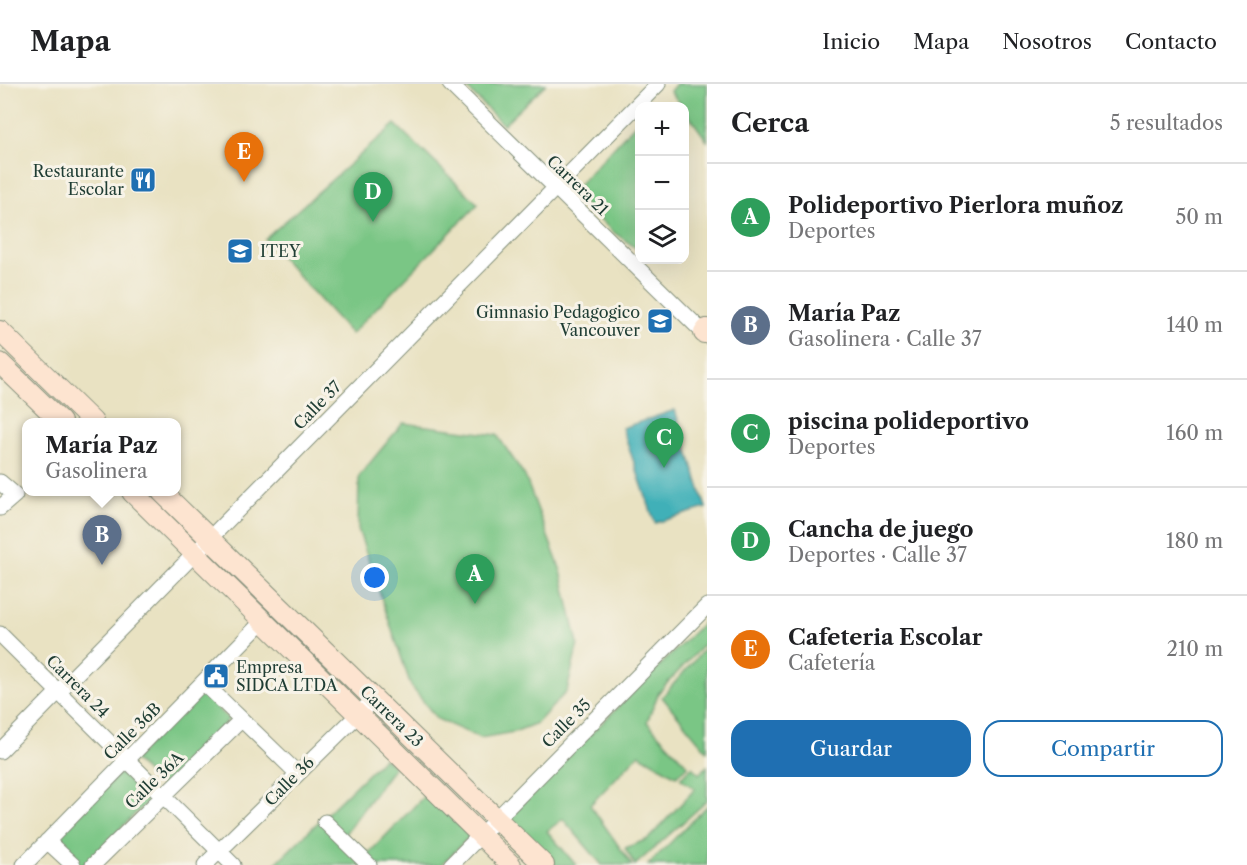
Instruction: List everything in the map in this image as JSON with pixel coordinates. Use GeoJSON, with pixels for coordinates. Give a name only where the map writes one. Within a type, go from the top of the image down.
{"type":"FeatureCollection","features":[{"type":"Feature","properties":{"kind":"street","name":"Carrera 21"},"geometry":{"type":"LineString","coordinates":[[450,84],[706,333]]}},
{"type":"Feature","properties":{"kind":"street","name":"Calle 37"},"geometry":{"type":"LineString","coordinates":[[0,751],[658,84]]}},
{"type":"Feature","properties":{"kind":"street"},"geometry":{"type":"LineString","coordinates":[[0,331],[88,418]]}},
{"type":"Feature","properties":{"kind":"street"},"geometry":{"type":"LineString","coordinates":[[0,363],[56,418]]}},
{"type":"Feature","properties":{"kind":"street"},"geometry":{"type":"LineString","coordinates":[[0,482],[15,495],[0,508]]}},
{"type":"Feature","properties":{"kind":"street","name":"Carrera 23"},"geometry":{"type":"LineString","coordinates":[[136,496],[511,865]]}},
{"type":"Feature","properties":{"kind":"street","name":"Carrera 23"},"geometry":{"type":"LineString","coordinates":[[166,496],[544,865]]}},
{"type":"Feature","properties":{"kind":"street","name":"Calle 35"},"geometry":{"type":"LineString","coordinates":[[451,865],[707,606]]}},
{"type":"Feature","properties":{"kind":"street","name":"Calle 36B"},"geometry":{"type":"LineString","coordinates":[[24,865],[263,621]]}},
{"type":"Feature","properties":{"kind":"street","name":"Carrera 24"},"geometry":{"type":"LineString","coordinates":[[0,634],[233,865]]}},
{"type":"Feature","properties":{"kind":"street"},"geometry":{"type":"LineString","coordinates":[[204,683],[297,773]]}},
{"type":"Feature","properties":{"kind":"street","name":"Calle 36"},"geometry":{"type":"LineString","coordinates":[[205,865],[374,699]]}},
{"type":"Feature","properties":{"kind":"street","name":"Calle 36A"},"geometry":{"type":"LineString","coordinates":[[93,865],[241,720]]}},
{"type":"Feature","properties":{"kind":"street"},"geometry":{"type":"LineString","coordinates":[[325,822],[369,865]]}},
{"type":"Feature","properties":{"kind":"street"},"geometry":{"type":"LineString","coordinates":[[47,842],[72,865]]}},
{"type":"Feature","properties":{"kind":"green space"},"geometry":{"type":"Polygon","coordinates":[[[463,84],[546,84],[503,125],[463,84]]]}},
{"type":"Feature","properties":{"kind":"green space"},"geometry":{"type":"Polygon","coordinates":[[[676,84],[707,84],[707,141],[689,116],[689,102],[679,102],[670,91],[676,84]]]}},
{"type":"Feature","properties":{"kind":"green space"},"geometry":{"type":"Polygon","coordinates":[[[395,124],[478,204],[351,334],[265,239],[395,124]]]}},
{"type":"Feature","properties":{"kind":"green space"},"geometry":{"type":"Polygon","coordinates":[[[635,124],[635,247],[612,231],[572,192],[635,124]]]}},
{"type":"Feature","properties":{"kind":"green space"},"geometry":{"type":"Polygon","coordinates":[[[403,423],[497,435],[525,476],[561,571],[578,644],[567,691],[537,723],[514,732],[480,738],[437,719],[411,686],[358,529],[359,476],[403,423]]]}},
{"type":"Feature","properties":{"kind":"green space"},"geometry":{"type":"Polygon","coordinates":[[[707,619],[707,641],[659,692],[647,722],[688,766],[676,776],[639,754],[590,805],[632,865],[602,865],[563,819],[547,831],[576,865],[555,865],[507,817],[707,619]]]}},
{"type":"Feature","properties":{"kind":"green space"},"geometry":{"type":"Polygon","coordinates":[[[707,646],[707,751],[662,697],[707,646]]]}},
{"type":"Feature","properties":{"kind":"green space"},"geometry":{"type":"Polygon","coordinates":[[[199,691],[229,719],[164,788],[134,760],[199,691]]]}},
{"type":"Feature","properties":{"kind":"green space"},"geometry":{"type":"Polygon","coordinates":[[[384,758],[394,767],[344,835],[369,853],[426,794],[470,836],[441,865],[274,865],[384,758]]]}},
{"type":"Feature","properties":{"kind":"green space"},"geometry":{"type":"Polygon","coordinates":[[[707,766],[707,801],[635,865],[625,848],[648,839],[695,789],[680,778],[692,767],[699,774],[707,766]]]}},
{"type":"Feature","properties":{"kind":"green space"},"geometry":{"type":"Polygon","coordinates":[[[120,773],[148,801],[84,865],[74,865],[51,842],[120,773]]]}},
{"type":"Feature","properties":{"kind":"green space"},"geometry":{"type":"Polygon","coordinates":[[[707,806],[707,865],[648,865],[707,806]]]}},
{"type":"Feature","properties":{"kind":"water"},"geometry":{"type":"Polygon","coordinates":[[[675,410],[706,508],[655,523],[622,428],[675,410]]]}},
{"type":"Feature","properties":{"kind":"place","name":"Restaurante Escolar"},"geometry":{"type":"Point","coordinates":[143,180]}},
{"type":"Feature","properties":{"kind":"place","name":"Cafeteria Escolar"},"geometry":{"type":"Point","coordinates":[244,182]}},
{"type":"Feature","properties":{"kind":"place","name":"Cancha de juego"},"geometry":{"type":"Point","coordinates":[373,222]}},
{"type":"Feature","properties":{"kind":"place","name":"ITEY"},"geometry":{"type":"Point","coordinates":[240,251]}},
{"type":"Feature","properties":{"kind":"place","name":"Gimnasio Pedagogico Vancouver"},"geometry":{"type":"Point","coordinates":[660,321]}},
{"type":"Feature","properties":{"kind":"place","name":"piscina polideportivo"},"geometry":{"type":"Point","coordinates":[664,468]}},
{"type":"Feature","properties":{"kind":"place","name":"María Paz"},"geometry":{"type":"Point","coordinates":[102,565]}},
{"type":"Feature","properties":{"kind":"place","name":"Polideportivo Pierlora muñoz"},"geometry":{"type":"Point","coordinates":[475,604]}},
{"type":"Feature","properties":{"kind":"place","name":"Empresa SIDCA LTDA"},"geometry":{"type":"Point","coordinates":[216,676]}}]}
